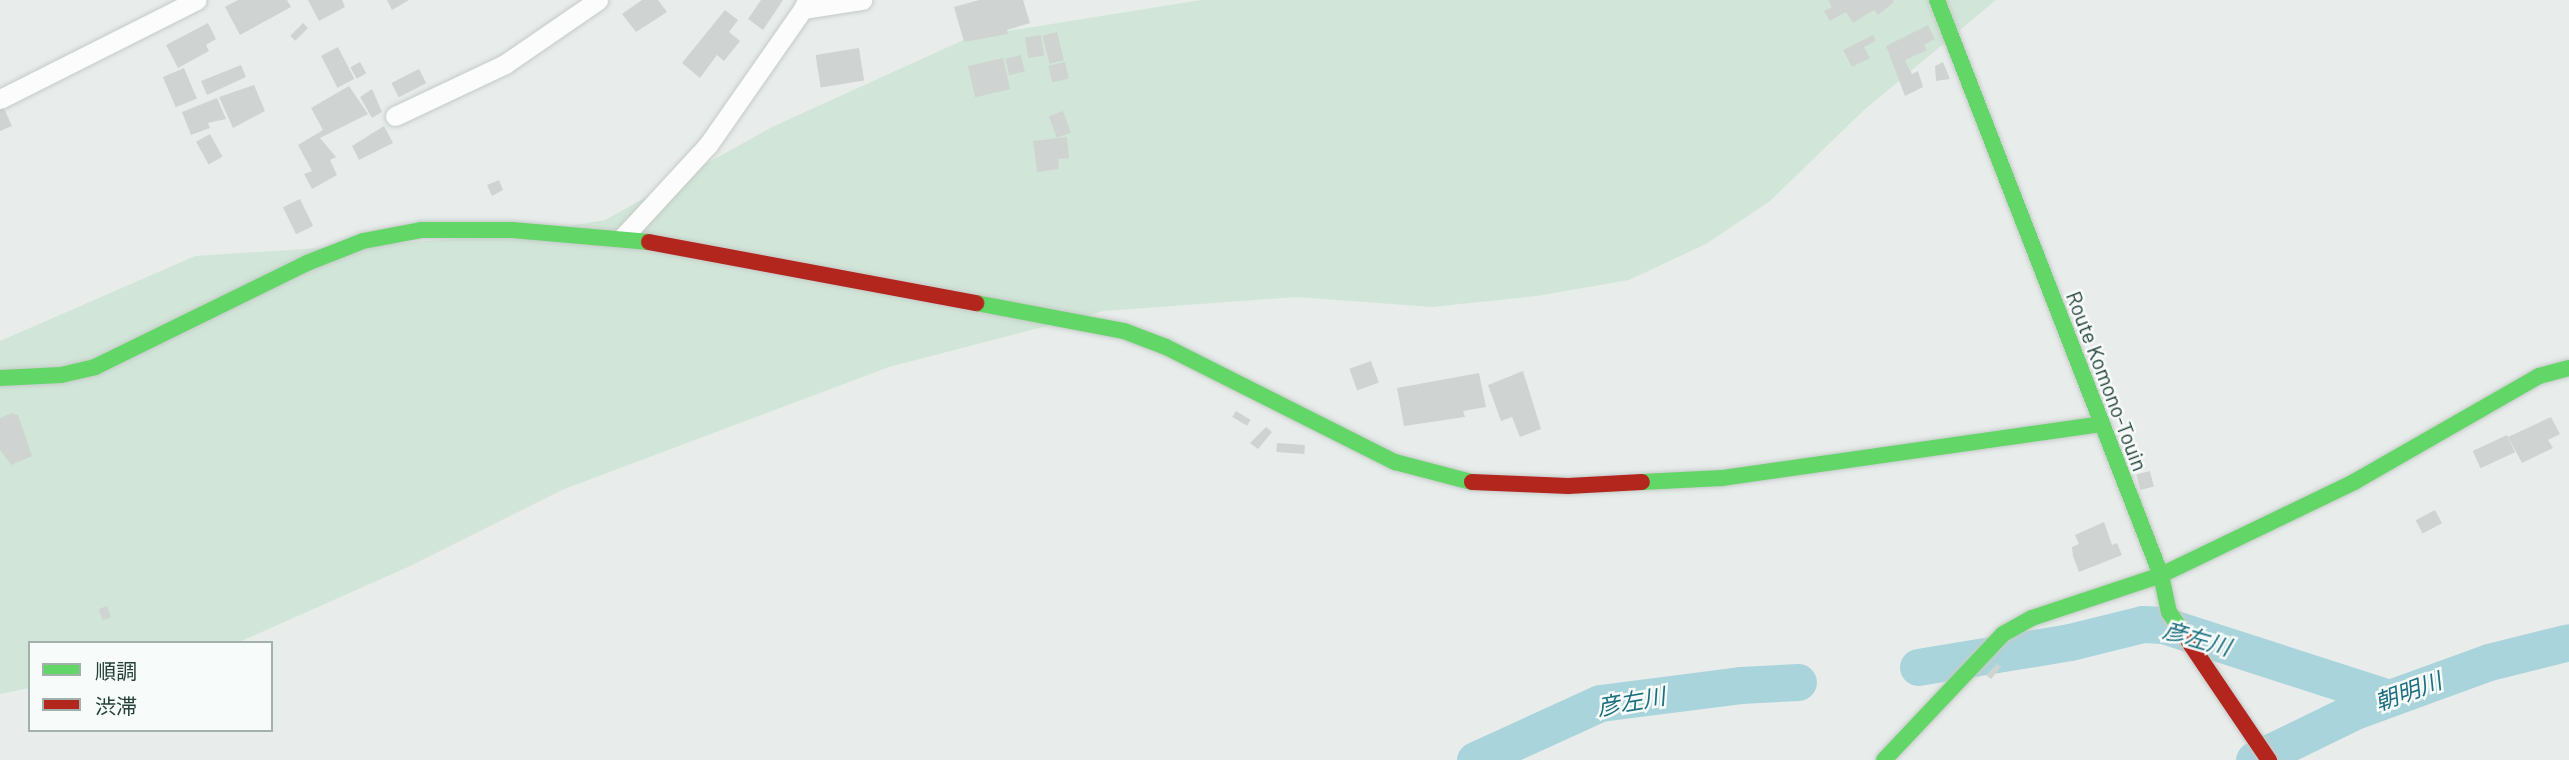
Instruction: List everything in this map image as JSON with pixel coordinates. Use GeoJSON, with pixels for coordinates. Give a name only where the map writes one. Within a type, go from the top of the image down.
{"type":"FeatureCollection","features":[{"type":"Feature","properties":{"kind":"street"},"geometry":{"type":"LineString","coordinates":[[0,99],[197,0]]}},
{"type":"Feature","properties":{"kind":"street"},"geometry":{"type":"LineString","coordinates":[[395,116],[505,64],[598,0]]}},
{"type":"Feature","properties":{"kind":"street"},"geometry":{"type":"LineString","coordinates":[[622,237],[708,145],[805,5],[862,0]]}},
{"type":"Feature","properties":{"kind":"street","name":"Route Komono-Touin"},"geometry":{"type":"LineString","coordinates":[[1937,0],[2100,425],[2161,575],[2169,612],[2269,760]]}},
{"type":"Feature","properties":{"kind":"street"},"geometry":{"type":"LineString","coordinates":[[0,379],[61,375],[96,367],[307,263],[390,233],[512,230],[622,237],[1124,331],[1166,347],[1395,462],[1459,482],[1568,486],[1722,478],[2100,425]]}},
{"type":"Feature","properties":{"kind":"street"},"geometry":{"type":"LineString","coordinates":[[1884,760],[2003,634],[2032,618],[2161,575],[2354,482],[2539,376],[2569,368]]}},
{"type":"Feature","properties":{"kind":"green space"},"geometry":{"type":"Polygon","coordinates":[[[1201,0],[1996,0],[1863,111],[1770,201],[1706,244],[1629,280],[1537,296],[1432,307],[1296,297],[1104,311],[889,367],[562,490],[408,567],[242,641],[28,641],[28,688],[0,694],[0,341],[195,256],[506,236],[605,220],[772,127],[970,37],[1201,0]]]}},
{"type":"Feature","properties":{"kind":"building"},"geometry":{"type":"Polygon","coordinates":[[[238,0],[287,0],[291,7],[240,35],[225,7],[238,0]]]}},
{"type":"Feature","properties":{"kind":"building"},"geometry":{"type":"Polygon","coordinates":[[[308,0],[342,0],[345,7],[319,21],[308,0]]]}},
{"type":"Feature","properties":{"kind":"building"},"geometry":{"type":"Polygon","coordinates":[[[387,0],[409,0],[392,10],[387,0]]]}},
{"type":"Feature","properties":{"kind":"building"},"geometry":{"type":"Polygon","coordinates":[[[642,0],[658,0],[667,12],[636,32],[622,14],[642,0]]]}},
{"type":"Feature","properties":{"kind":"building"},"geometry":{"type":"Polygon","coordinates":[[[761,0],[783,0],[763,30],[748,19],[761,0]]]}},
{"type":"Feature","properties":{"kind":"building"},"geometry":{"type":"Polygon","coordinates":[[[979,0],[1023,0],[1030,23],[1007,30],[1008,34],[964,42],[954,7],[979,0]]]}},
{"type":"Feature","properties":{"kind":"building"},"geometry":{"type":"Polygon","coordinates":[[[1828,0],[1894,2],[1878,15],[1874,10],[1853,23],[1846,12],[1830,21],[1824,11],[1832,7],[1828,0]]]}},
{"type":"Feature","properties":{"kind":"building"},"geometry":{"type":"Polygon","coordinates":[[[725,10],[738,20],[729,32],[740,41],[724,61],[717,55],[700,78],[682,63],[725,10]]]}},
{"type":"Feature","properties":{"kind":"building"},"geometry":{"type":"Polygon","coordinates":[[[208,23],[216,39],[206,45],[209,51],[178,68],[166,45],[208,23]]]}},
{"type":"Feature","properties":{"kind":"building"},"geometry":{"type":"Polygon","coordinates":[[[303,23],[308,28],[295,41],[290,36],[303,23]]]}},
{"type":"Feature","properties":{"kind":"building"},"geometry":{"type":"Polygon","coordinates":[[[1928,25],[1935,39],[1924,45],[1927,50],[1905,60],[1912,74],[1918,71],[1923,87],[1905,96],[1886,46],[1928,25]]]}},
{"type":"Feature","properties":{"kind":"building"},"geometry":{"type":"Polygon","coordinates":[[[1057,32],[1064,60],[1049,64],[1042,36],[1057,32]]]}},
{"type":"Feature","properties":{"kind":"building"},"geometry":{"type":"Polygon","coordinates":[[[1041,35],[1044,56],[1028,58],[1025,37],[1041,35]]]}},
{"type":"Feature","properties":{"kind":"building"},"geometry":{"type":"Polygon","coordinates":[[[1873,35],[1876,41],[1864,47],[1870,58],[1852,67],[1843,50],[1873,35]]]}},
{"type":"Feature","properties":{"kind":"building"},"geometry":{"type":"Polygon","coordinates":[[[338,47],[354,79],[337,88],[321,56],[338,47]]]}},
{"type":"Feature","properties":{"kind":"building"},"geometry":{"type":"Polygon","coordinates":[[[859,48],[864,81],[821,87],[816,55],[859,48]]]}},
{"type":"Feature","properties":{"kind":"building"},"geometry":{"type":"Polygon","coordinates":[[[1021,55],[1025,72],[1009,75],[1005,59],[1021,55]]]}},
{"type":"Feature","properties":{"kind":"building"},"geometry":{"type":"Polygon","coordinates":[[[1003,58],[1010,89],[975,97],[968,66],[1003,58]]]}},
{"type":"Feature","properties":{"kind":"building"},"geometry":{"type":"Polygon","coordinates":[[[360,62],[366,73],[357,79],[350,67],[360,62]]]}},
{"type":"Feature","properties":{"kind":"building"},"geometry":{"type":"Polygon","coordinates":[[[1065,62],[1069,79],[1052,82],[1048,66],[1065,62]]]}},
{"type":"Feature","properties":{"kind":"building"},"geometry":{"type":"Polygon","coordinates":[[[1943,62],[1950,79],[1936,81],[1935,66],[1943,62]]]}},
{"type":"Feature","properties":{"kind":"building"},"geometry":{"type":"Polygon","coordinates":[[[241,65],[246,77],[207,95],[201,81],[241,65]]]}},
{"type":"Feature","properties":{"kind":"building"},"geometry":{"type":"Polygon","coordinates":[[[184,68],[197,98],[176,107],[163,77],[184,68]]]}},
{"type":"Feature","properties":{"kind":"building"},"geometry":{"type":"Polygon","coordinates":[[[419,69],[426,83],[399,97],[391,83],[419,69]]]}},
{"type":"Feature","properties":{"kind":"building"},"geometry":{"type":"Polygon","coordinates":[[[254,85],[265,111],[233,128],[219,97],[254,85]]]}},
{"type":"Feature","properties":{"kind":"building"},"geometry":{"type":"Polygon","coordinates":[[[349,86],[368,114],[320,138],[336,157],[330,160],[337,175],[312,189],[304,174],[312,171],[298,145],[323,130],[311,108],[349,86]]]}},
{"type":"Feature","properties":{"kind":"building"},"geometry":{"type":"Polygon","coordinates":[[[372,89],[382,112],[372,118],[360,97],[372,89]]]}},
{"type":"Feature","properties":{"kind":"building"},"geometry":{"type":"Polygon","coordinates":[[[217,98],[226,119],[208,123],[210,128],[191,135],[182,112],[217,98]]]}},
{"type":"Feature","properties":{"kind":"building"},"geometry":{"type":"Polygon","coordinates":[[[2,104],[12,126],[0,131],[0,105],[2,104]]]}},
{"type":"Feature","properties":{"kind":"building"},"geometry":{"type":"Polygon","coordinates":[[[1063,111],[1071,133],[1057,138],[1049,116],[1063,111]]]}},
{"type":"Feature","properties":{"kind":"building"},"geometry":{"type":"Polygon","coordinates":[[[384,126],[393,143],[359,160],[352,146],[384,126]]]}},
{"type":"Feature","properties":{"kind":"building"},"geometry":{"type":"Polygon","coordinates":[[[210,134],[223,157],[209,164],[196,142],[210,134]]]}},
{"type":"Feature","properties":{"kind":"building"},"geometry":{"type":"Polygon","coordinates":[[[1067,137],[1069,158],[1058,159],[1059,169],[1037,172],[1033,141],[1067,137]]]}},
{"type":"Feature","properties":{"kind":"building"},"geometry":{"type":"Polygon","coordinates":[[[499,180],[503,190],[492,196],[487,185],[499,180]]]}},
{"type":"Feature","properties":{"kind":"building"},"geometry":{"type":"Polygon","coordinates":[[[300,199],[313,226],[296,234],[283,207],[300,199]]]}},
{"type":"Feature","properties":{"kind":"building"},"geometry":{"type":"Polygon","coordinates":[[[1371,361],[1379,383],[1357,390],[1349,369],[1371,361]]]}},
{"type":"Feature","properties":{"kind":"building"},"geometry":{"type":"Polygon","coordinates":[[[1523,371],[1541,429],[1520,437],[1512,417],[1501,421],[1488,385],[1523,371]]]}},
{"type":"Feature","properties":{"kind":"building"},"geometry":{"type":"Polygon","coordinates":[[[1479,373],[1486,407],[1463,411],[1465,417],[1404,426],[1397,388],[1479,373]]]}},
{"type":"Feature","properties":{"kind":"building"},"geometry":{"type":"Polygon","coordinates":[[[1236,411],[1251,420],[1247,426],[1232,417],[1236,411]]]}},
{"type":"Feature","properties":{"kind":"building"},"geometry":{"type":"Polygon","coordinates":[[[12,413],[18,415],[32,456],[11,465],[0,450],[0,418],[12,413]]]}},
{"type":"Feature","properties":{"kind":"building"},"geometry":{"type":"Polygon","coordinates":[[[2551,417],[2560,434],[2548,440],[2553,448],[2522,463],[2508,437],[2551,417]]]}},
{"type":"Feature","properties":{"kind":"building"},"geometry":{"type":"Polygon","coordinates":[[[1266,427],[1272,432],[1258,449],[1250,443],[1266,427]]]}},
{"type":"Feature","properties":{"kind":"building"},"geometry":{"type":"Polygon","coordinates":[[[2507,435],[2515,452],[2481,468],[2473,451],[2507,435]]]}},
{"type":"Feature","properties":{"kind":"building"},"geometry":{"type":"Polygon","coordinates":[[[1277,443],[1305,445],[1304,454],[1276,452],[1277,443]]]}},
{"type":"Feature","properties":{"kind":"building"},"geometry":{"type":"Polygon","coordinates":[[[2150,471],[2154,487],[2140,490],[2136,474],[2150,471]]]}},
{"type":"Feature","properties":{"kind":"building"},"geometry":{"type":"Polygon","coordinates":[[[2435,510],[2442,523],[2423,534],[2416,520],[2435,510]]]}},
{"type":"Feature","properties":{"kind":"building"},"geometry":{"type":"Polygon","coordinates":[[[2104,522],[2112,545],[2117,543],[2122,555],[2079,572],[2072,547],[2079,544],[2075,535],[2104,522]]]}},
{"type":"Feature","properties":{"kind":"building"},"geometry":{"type":"Polygon","coordinates":[[[107,606],[111,617],[103,620],[99,609],[107,606]]]}},
{"type":"Feature","properties":{"kind":"building"},"geometry":{"type":"Polygon","coordinates":[[[1997,664],[2001,667],[1991,679],[1986,675],[1997,664]]]}},
{"type":"Feature","properties":{"kind":"waterway","name":"彦左川"},"geometry":{"type":"LineString","coordinates":[[1918,667],[2070,642],[2143,624],[2163,625],[2389,698]]}},
{"type":"Feature","properties":{"kind":"waterway","name":"朝明川"},"geometry":{"type":"LineString","coordinates":[[2254,760],[2357,710],[2489,662],[2569,642]]}},
{"type":"Feature","properties":{"kind":"waterway","name":"彦左川"},"geometry":{"type":"LineString","coordinates":[[1475,760],[1600,703],[1740,685],[1798,682]]}},
{"type":"Feature","properties":{"kind":"traffic: fast"},"geometry":{"type":"LineString","coordinates":[[1937,0],[2161,575],[2169,612],[2189,642]]}},
{"type":"Feature","properties":{"kind":"traffic: fast"},"geometry":{"type":"LineString","coordinates":[[0,378],[61,375],[95,367],[307,263],[363,241],[421,230],[512,230],[649,242]]}},
{"type":"Feature","properties":{"kind":"traffic: fast"},"geometry":{"type":"LineString","coordinates":[[976,303],[1124,331],[1166,347],[1395,462],[1472,482]]}},
{"type":"Feature","properties":{"kind":"traffic: fast"},"geometry":{"type":"LineString","coordinates":[[1884,760],[2003,634],[2032,618],[2161,575],[2354,482],[2539,376],[2569,368]]}},
{"type":"Feature","properties":{"kind":"traffic: fast"},"geometry":{"type":"LineString","coordinates":[[1642,482],[1722,478],[2100,424]]}},
{"type":"Feature","properties":{"kind":"traffic: jam"},"geometry":{"type":"LineString","coordinates":[[649,242],[976,303]]}},
{"type":"Feature","properties":{"kind":"traffic: jam"},"geometry":{"type":"LineString","coordinates":[[1472,482],[1568,486],[1642,482]]}},
{"type":"Feature","properties":{"kind":"traffic: jam"},"geometry":{"type":"LineString","coordinates":[[2189,642],[2269,760]]}}]}
